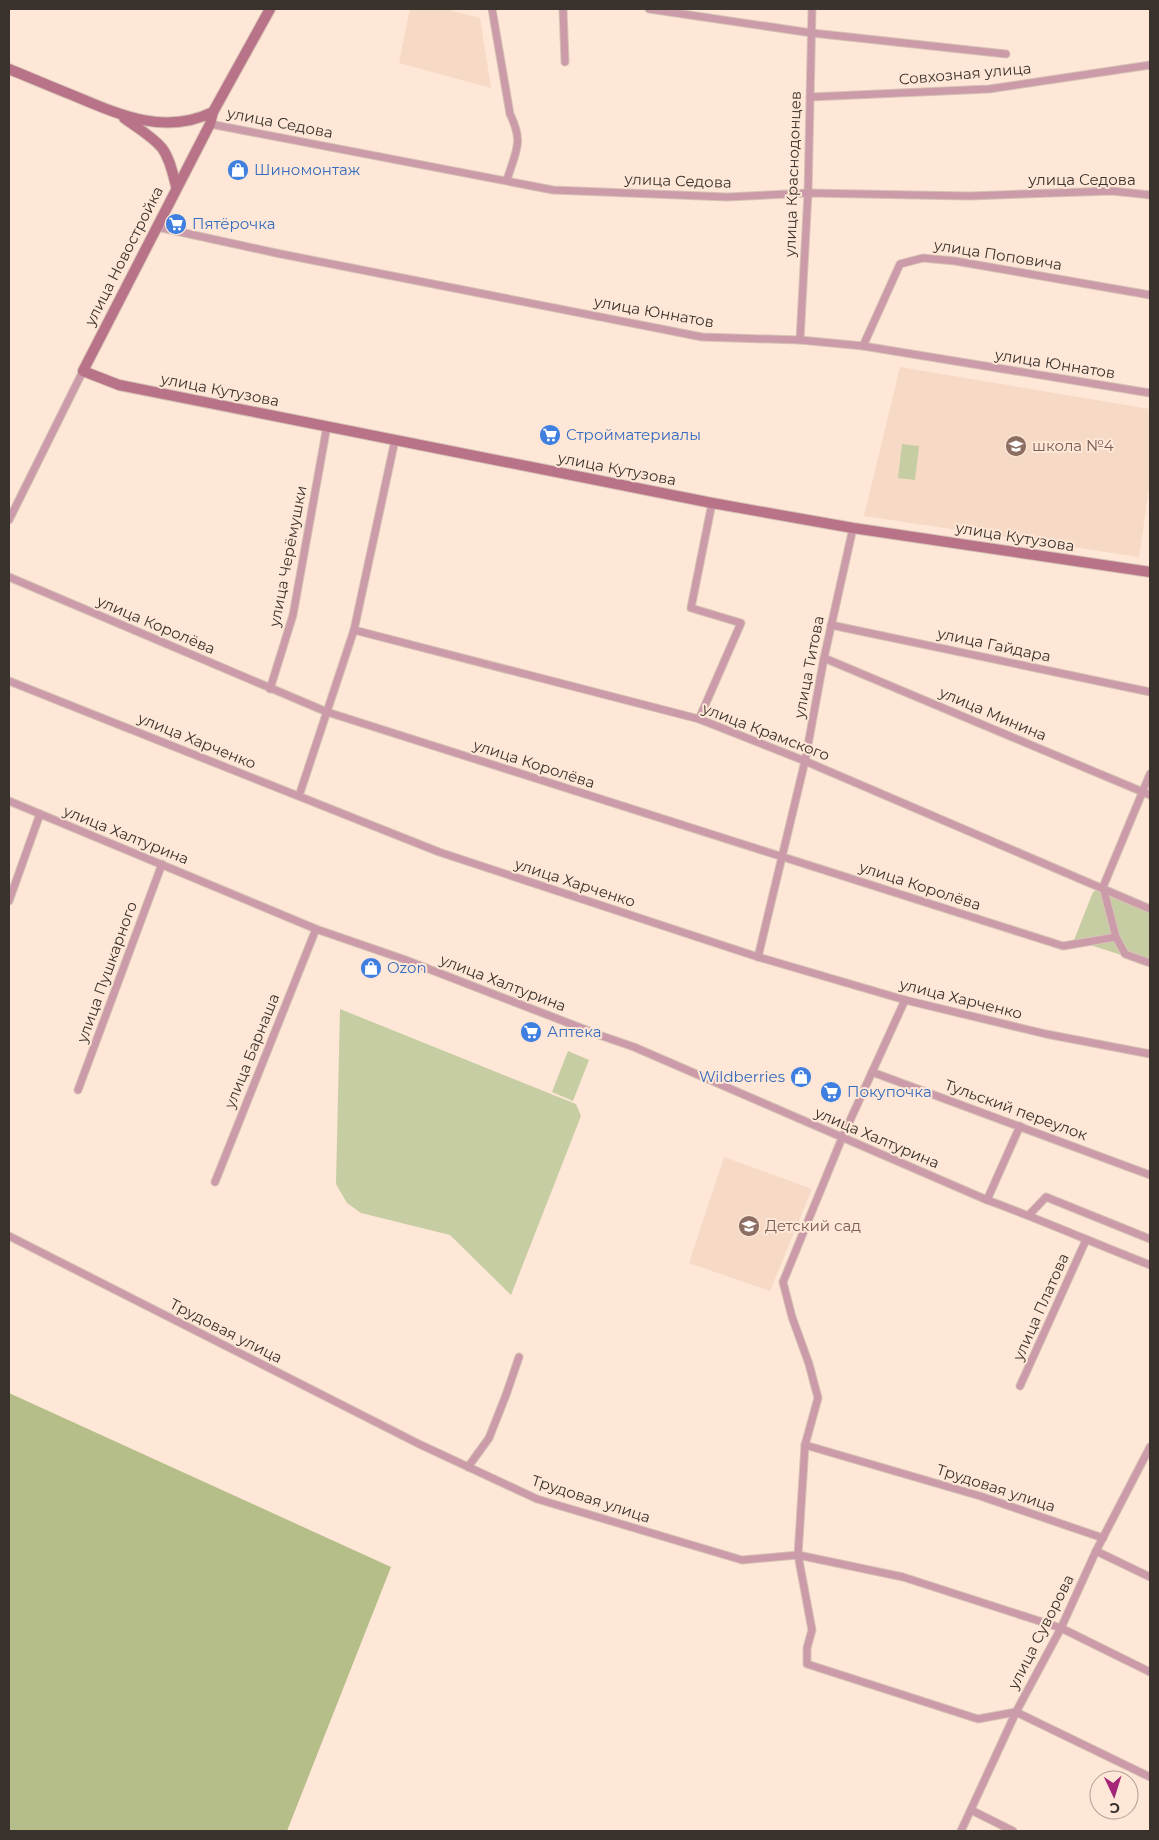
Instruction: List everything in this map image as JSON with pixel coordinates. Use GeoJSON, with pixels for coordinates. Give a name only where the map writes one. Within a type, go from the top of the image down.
{"type":"FeatureCollection","features":[{"type":"Feature","properties":{"kind":"main road","name":"улица Новостройка"},"geometry":{"type":"LineString","coordinates":[[83,371],[176,186],[210,124],[214,112],[270,9]]}},
{"type":"Feature","properties":{"kind":"main road"},"geometry":{"type":"LineString","coordinates":[[9,69],[118,115],[152,122],[177,122],[198,119],[214,112]]}},
{"type":"Feature","properties":{"kind":"main road"},"geometry":{"type":"LineString","coordinates":[[118,115],[162,148],[167,157],[176,186]]}},
{"type":"Feature","properties":{"kind":"main road","name":"улица Кутузова"},"geometry":{"type":"LineString","coordinates":[[83,371],[119,385],[712,503],[853,528],[1150,572]]}},
{"type":"Feature","properties":{"kind":"street"},"geometry":{"type":"LineString","coordinates":[[492,9],[510,114],[517,130],[519,143],[508,180]]}},
{"type":"Feature","properties":{"kind":"street"},"geometry":{"type":"LineString","coordinates":[[564,9],[565,62]]}},
{"type":"Feature","properties":{"kind":"street"},"geometry":{"type":"LineString","coordinates":[[649,9],[812,33],[1006,54]]}},
{"type":"Feature","properties":{"kind":"street","name":"улица Краснодонцев"},"geometry":{"type":"LineString","coordinates":[[800,340],[808,194],[812,9]]}},
{"type":"Feature","properties":{"kind":"street","name":"Совхозная улица"},"geometry":{"type":"LineString","coordinates":[[810,97],[989,89],[1150,65]]}},
{"type":"Feature","properties":{"kind":"street","name":"улица Седова"},"geometry":{"type":"LineString","coordinates":[[210,124],[562,190],[727,197],[808,194],[969,196],[1112,191],[1150,195]]}},
{"type":"Feature","properties":{"kind":"street","name":"улица Юннатов"},"geometry":{"type":"LineString","coordinates":[[157,227],[276,253],[702,337],[800,340],[863,346],[1150,393]]}},
{"type":"Feature","properties":{"kind":"street","name":"улица Поповича"},"geometry":{"type":"LineString","coordinates":[[863,346],[900,264],[924,258],[955,261],[1150,295]]}},
{"type":"Feature","properties":{"kind":"street","name":"улица Новостройка"},"geometry":{"type":"LineString","coordinates":[[9,520],[83,371]]}},
{"type":"Feature","properties":{"kind":"street","name":"улица Черёмушки"},"geometry":{"type":"LineString","coordinates":[[270,688],[293,614],[328,426]]}},
{"type":"Feature","properties":{"kind":"street"},"geometry":{"type":"LineString","coordinates":[[299,796],[354,630],[395,440]]}},
{"type":"Feature","properties":{"kind":"street"},"geometry":{"type":"LineString","coordinates":[[699,719],[741,623],[691,608],[712,503]]}},
{"type":"Feature","properties":{"kind":"street","name":"улица Титова"},"geometry":{"type":"LineString","coordinates":[[758,957],[805,761],[824,658],[853,528]]}},
{"type":"Feature","properties":{"kind":"street","name":"улица Королёва"},"geometry":{"type":"LineString","coordinates":[[9,577],[327,712],[1063,946],[1116,937]]}},
{"type":"Feature","properties":{"kind":"street","name":"улица Гайдара"},"geometry":{"type":"LineString","coordinates":[[831,625],[1150,692]]}},
{"type":"Feature","properties":{"kind":"street","name":"улица Крамского"},"geometry":{"type":"LineString","coordinates":[[354,630],[699,719],[805,761],[1103,887],[1150,909]]}},
{"type":"Feature","properties":{"kind":"street","name":"улица Минина"},"geometry":{"type":"LineString","coordinates":[[824,658],[1150,795]]}},
{"type":"Feature","properties":{"kind":"street","name":"улица Харченко"},"geometry":{"type":"LineString","coordinates":[[9,681],[439,852],[758,957],[905,1000],[1046,1034],[1150,1054]]}},
{"type":"Feature","properties":{"kind":"street"},"geometry":{"type":"LineString","coordinates":[[1150,774],[1103,887],[1116,937],[1125,954],[1150,963]]}},
{"type":"Feature","properties":{"kind":"street","name":"улица Халтурина"},"geometry":{"type":"LineString","coordinates":[[9,801],[316,929],[403,959],[634,1047],[987,1200],[1150,1265]]}},
{"type":"Feature","properties":{"kind":"street"},"geometry":{"type":"LineString","coordinates":[[9,901],[40,814]]}},
{"type":"Feature","properties":{"kind":"street","name":"улица Пушкарного"},"geometry":{"type":"LineString","coordinates":[[78,1090],[162,864]]}},
{"type":"Feature","properties":{"kind":"street","name":"улица Барнаша"},"geometry":{"type":"LineString","coordinates":[[215,1182],[316,929]]}},
{"type":"Feature","properties":{"kind":"street"},"geometry":{"type":"LineString","coordinates":[[905,1000],[842,1138],[783,1282],[792,1318],[809,1364],[818,1398],[805,1445],[798,1555],[812,1630],[807,1648],[807,1664],[978,1719],[1016,1712],[1150,1777]]}},
{"type":"Feature","properties":{"kind":"street","name":"Тульский переулок"},"geometry":{"type":"LineString","coordinates":[[872,1072],[1150,1175]]}},
{"type":"Feature","properties":{"kind":"street"},"geometry":{"type":"LineString","coordinates":[[987,1200],[1020,1126]]}},
{"type":"Feature","properties":{"kind":"street"},"geometry":{"type":"LineString","coordinates":[[1028,1215],[1046,1197],[1150,1239]]}},
{"type":"Feature","properties":{"kind":"street","name":"Трудовая улица"},"geometry":{"type":"LineString","coordinates":[[9,1236],[419,1444],[537,1499],[742,1560],[798,1555],[903,1577],[1061,1628],[1150,1672]]}},
{"type":"Feature","properties":{"kind":"street","name":"улица Платова"},"geometry":{"type":"LineString","coordinates":[[1020,1386],[1086,1240]]}},
{"type":"Feature","properties":{"kind":"street"},"geometry":{"type":"LineString","coordinates":[[468,1467],[488,1438],[506,1395],[518,1358]]}},
{"type":"Feature","properties":{"kind":"street","name":"Трудовая улица"},"geometry":{"type":"LineString","coordinates":[[805,1445],[980,1496],[1103,1538]]}},
{"type":"Feature","properties":{"kind":"street","name":"улица Суворова"},"geometry":{"type":"LineString","coordinates":[[961,1831],[1016,1712],[1061,1628],[1096,1551],[1150,1446]]}},
{"type":"Feature","properties":{"kind":"street"},"geometry":{"type":"LineString","coordinates":[[1096,1551],[1150,1577]]}},
{"type":"Feature","properties":{"kind":"street"},"geometry":{"type":"LineString","coordinates":[[971,1810],[1013,1831]]}},
{"type":"Feature","properties":{"kind":"shaded area"},"geometry":{"type":"Polygon","coordinates":[[[410,9],[446,9],[480,18],[491,88],[399,63],[410,9]]]}},
{"type":"Feature","properties":{"kind":"shaded area","name":"школа №4"},"geometry":{"type":"Polygon","coordinates":[[[900,367],[1150,409],[1150,482],[1139,557],[864,516],[900,367]]]}},
{"type":"Feature","properties":{"kind":"shaded area","name":"Детский сад"},"geometry":{"type":"Polygon","coordinates":[[[724,1157],[812,1189],[770,1291],[689,1263],[724,1157]]]}},
{"type":"Feature","properties":{"kind":"green space"},"geometry":{"type":"Polygon","coordinates":[[[902,444],[919,446],[915,480],[898,478],[902,444]]]}},
{"type":"Feature","properties":{"kind":"green space"},"geometry":{"type":"Polygon","coordinates":[[[1103,887],[1150,909],[1150,964],[1074,940],[1093,892],[1103,887]]]}},
{"type":"Feature","properties":{"kind":"green space"},"geometry":{"type":"Polygon","coordinates":[[[340,1009],[576,1104],[581,1116],[511,1295],[450,1235],[361,1213],[347,1203],[336,1184],[340,1009]]]}},
{"type":"Feature","properties":{"kind":"green space"},"geometry":{"type":"Polygon","coordinates":[[[568,1051],[589,1060],[573,1101],[552,1092],[568,1051]]]}},
{"type":"Feature","properties":{"kind":"green space"},"geometry":{"type":"Polygon","coordinates":[[[9,1393],[391,1567],[287,1831],[9,1831],[9,1393]]]}},
{"type":"Feature","properties":{"kind":"place","name":"Шиномонтаж"},"geometry":{"type":"Point","coordinates":[238,170]}},
{"type":"Feature","properties":{"kind":"place","name":"Пятёрочка"},"geometry":{"type":"Point","coordinates":[176,224]}},
{"type":"Feature","properties":{"kind":"place","name":"Стройматериалы"},"geometry":{"type":"Point","coordinates":[550,435]}},
{"type":"Feature","properties":{"kind":"place","name":"школа №4"},"geometry":{"type":"Point","coordinates":[1016,446]}},
{"type":"Feature","properties":{"kind":"place","name":"Ozon"},"geometry":{"type":"Point","coordinates":[371,968]}},
{"type":"Feature","properties":{"kind":"place","name":"Аптека"},"geometry":{"type":"Point","coordinates":[531,1032]}},
{"type":"Feature","properties":{"kind":"place","name":"Wildberries"},"geometry":{"type":"Point","coordinates":[801,1077]}},
{"type":"Feature","properties":{"kind":"place","name":"Покупочка"},"geometry":{"type":"Point","coordinates":[831,1092]}},
{"type":"Feature","properties":{"kind":"place","name":"Детский сад"},"geometry":{"type":"Point","coordinates":[749,1226]}}]}
